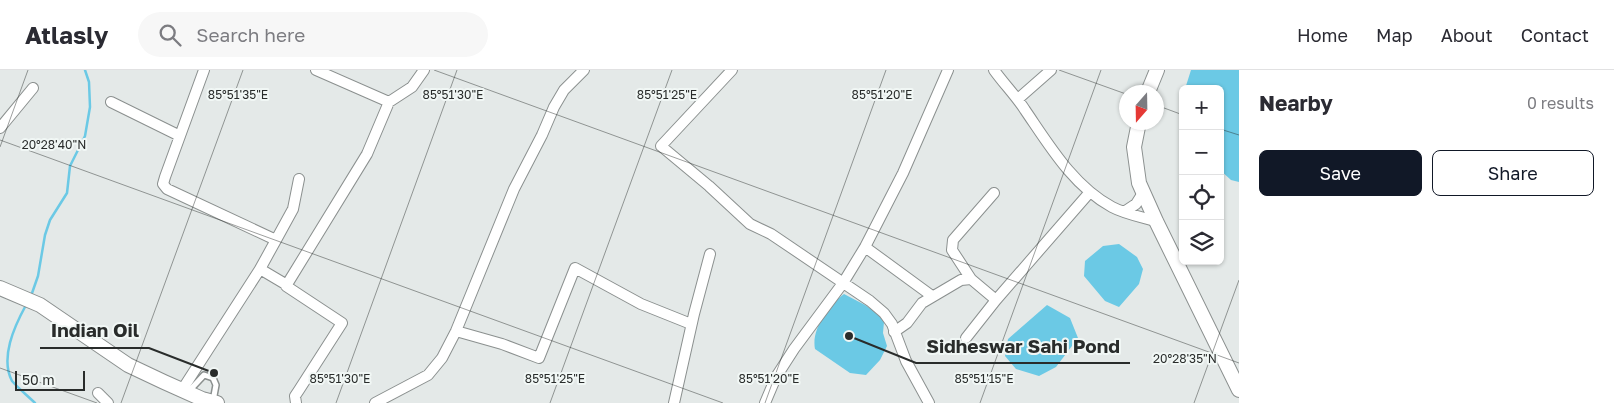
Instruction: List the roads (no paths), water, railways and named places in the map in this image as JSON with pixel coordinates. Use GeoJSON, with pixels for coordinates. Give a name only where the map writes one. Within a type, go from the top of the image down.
{"type":"FeatureCollection","features":[{"type":"Feature","properties":{"kind":"street"},"geometry":{"type":"LineString","coordinates":[[204,70],[164,176],[163,184],[167,189],[276,240]]}},
{"type":"Feature","properties":{"kind":"street"},"geometry":{"type":"LineString","coordinates":[[316,70],[389,102]]}},
{"type":"Feature","properties":{"kind":"street"},"geometry":{"type":"LineString","coordinates":[[287,285],[366,154],[389,102],[412,87],[424,70]]}},
{"type":"Feature","properties":{"kind":"street"},"geometry":{"type":"LineString","coordinates":[[375,403],[428,376],[442,358],[456,331],[514,189],[554,107],[564,90],[584,70]]}},
{"type":"Feature","properties":{"kind":"street"},"geometry":{"type":"LineString","coordinates":[[732,70],[661,146],[709,186],[750,224],[771,234],[870,301],[884,313],[892,324],[906,361],[929,403]]}},
{"type":"Feature","properties":{"kind":"street"},"geometry":{"type":"LineString","coordinates":[[765,403],[776,377],[794,349],[843,284],[865,247],[903,173],[948,70]]}},
{"type":"Feature","properties":{"kind":"street"},"geometry":{"type":"LineString","coordinates":[[994,70],[1018,99],[1060,162],[1090,192],[1112,207],[1156,221]]}},
{"type":"Feature","properties":{"kind":"street"},"geometry":{"type":"LineString","coordinates":[[1018,99],[1050,70]]}},
{"type":"Feature","properties":{"kind":"street"},"geometry":{"type":"LineString","coordinates":[[1151,85],[1157,70]]}},
{"type":"Feature","properties":{"kind":"street"},"geometry":{"type":"LineString","coordinates":[[0,128],[33,88]]}},
{"type":"Feature","properties":{"kind":"street"},"geometry":{"type":"LineString","coordinates":[[111,102],[180,136]]}},
{"type":"Feature","properties":{"kind":"street"},"geometry":{"type":"LineString","coordinates":[[1137,130],[1134,147],[1139,184],[1237,381]]}},
{"type":"Feature","properties":{"kind":"street"},"geometry":{"type":"LineString","coordinates":[[185,391],[260,269],[293,210],[299,180]]}},
{"type":"Feature","properties":{"kind":"street"},"geometry":{"type":"LineString","coordinates":[[966,338],[996,300],[1090,192]]}},
{"type":"Feature","properties":{"kind":"street"},"geometry":{"type":"LineString","coordinates":[[994,193],[953,240],[952,250],[971,279],[996,300]]}},
{"type":"Feature","properties":{"kind":"street"},"geometry":{"type":"LineString","coordinates":[[1124,212],[1136,204],[1143,193]]}},
{"type":"Feature","properties":{"kind":"street"},"geometry":{"type":"LineString","coordinates":[[865,247],[932,296]]}},
{"type":"Feature","properties":{"kind":"street"},"geometry":{"type":"LineString","coordinates":[[674,403],[710,254]]}},
{"type":"Feature","properties":{"kind":"street"},"geometry":{"type":"LineString","coordinates":[[456,331],[502,344],[540,358],[575,268],[641,304],[692,324]]}},
{"type":"Feature","properties":{"kind":"street"},"geometry":{"type":"LineString","coordinates":[[260,269],[342,323],[299,390],[296,396],[296,403]]}},
{"type":"Feature","properties":{"kind":"street"},"geometry":{"type":"LineString","coordinates":[[894,332],[907,323],[922,303],[932,296],[961,280],[971,279]]}},
{"type":"Feature","properties":{"kind":"street"},"geometry":{"type":"LineString","coordinates":[[0,288],[29,300],[128,365],[185,391],[215,402]]}},
{"type":"Feature","properties":{"kind":"street"},"geometry":{"type":"LineString","coordinates":[[98,393],[108,403]]}},
{"type":"Feature","properties":{"kind":"lane"},"geometry":{"type":"LineString","coordinates":[[185,391],[202,377],[208,376],[215,380],[215,402]]}},
{"type":"Feature","properties":{"kind":"water"},"geometry":{"type":"Polygon","coordinates":[[[1191,70],[1239,70],[1239,182],[1231,180],[1224,174],[1224,85],[1186,85],[1191,70]]]}},
{"type":"Feature","properties":{"kind":"water"},"geometry":{"type":"Polygon","coordinates":[[[1119,244],[1137,257],[1143,269],[1139,284],[1119,307],[1105,301],[1084,276],[1085,261],[1103,246],[1119,244]]]}},
{"type":"Feature","properties":{"kind":"water"},"geometry":{"type":"Polygon","coordinates":[[[844,294],[880,315],[884,322],[883,333],[887,346],[880,360],[866,375],[850,373],[815,349],[814,341],[822,318],[844,294]]]}},
{"type":"Feature","properties":{"kind":"water"},"geometry":{"type":"Polygon","coordinates":[[[1047,305],[1070,318],[1078,338],[1056,367],[1039,376],[1016,369],[1005,356],[1008,339],[1047,305]]]}},
{"type":"Feature","properties":{"kind":"waterway"},"geometry":{"type":"LineString","coordinates":[[31,296],[38,276],[45,235],[50,220],[67,193],[70,166],[85,136],[90,107],[89,82],[85,70]]}},
{"type":"Feature","properties":{"kind":"waterway"},"geometry":{"type":"LineString","coordinates":[[26,305],[13,333],[7,363],[12,381],[35,403]]}},
{"type":"Feature","properties":{"kind":"place","name":"Sidheswar Sahi Pond"},"geometry":{"type":"Point","coordinates":[849,336]}},
{"type":"Feature","properties":{"kind":"place","name":"Indian Oil"},"geometry":{"type":"Point","coordinates":[214,373]}}]}
